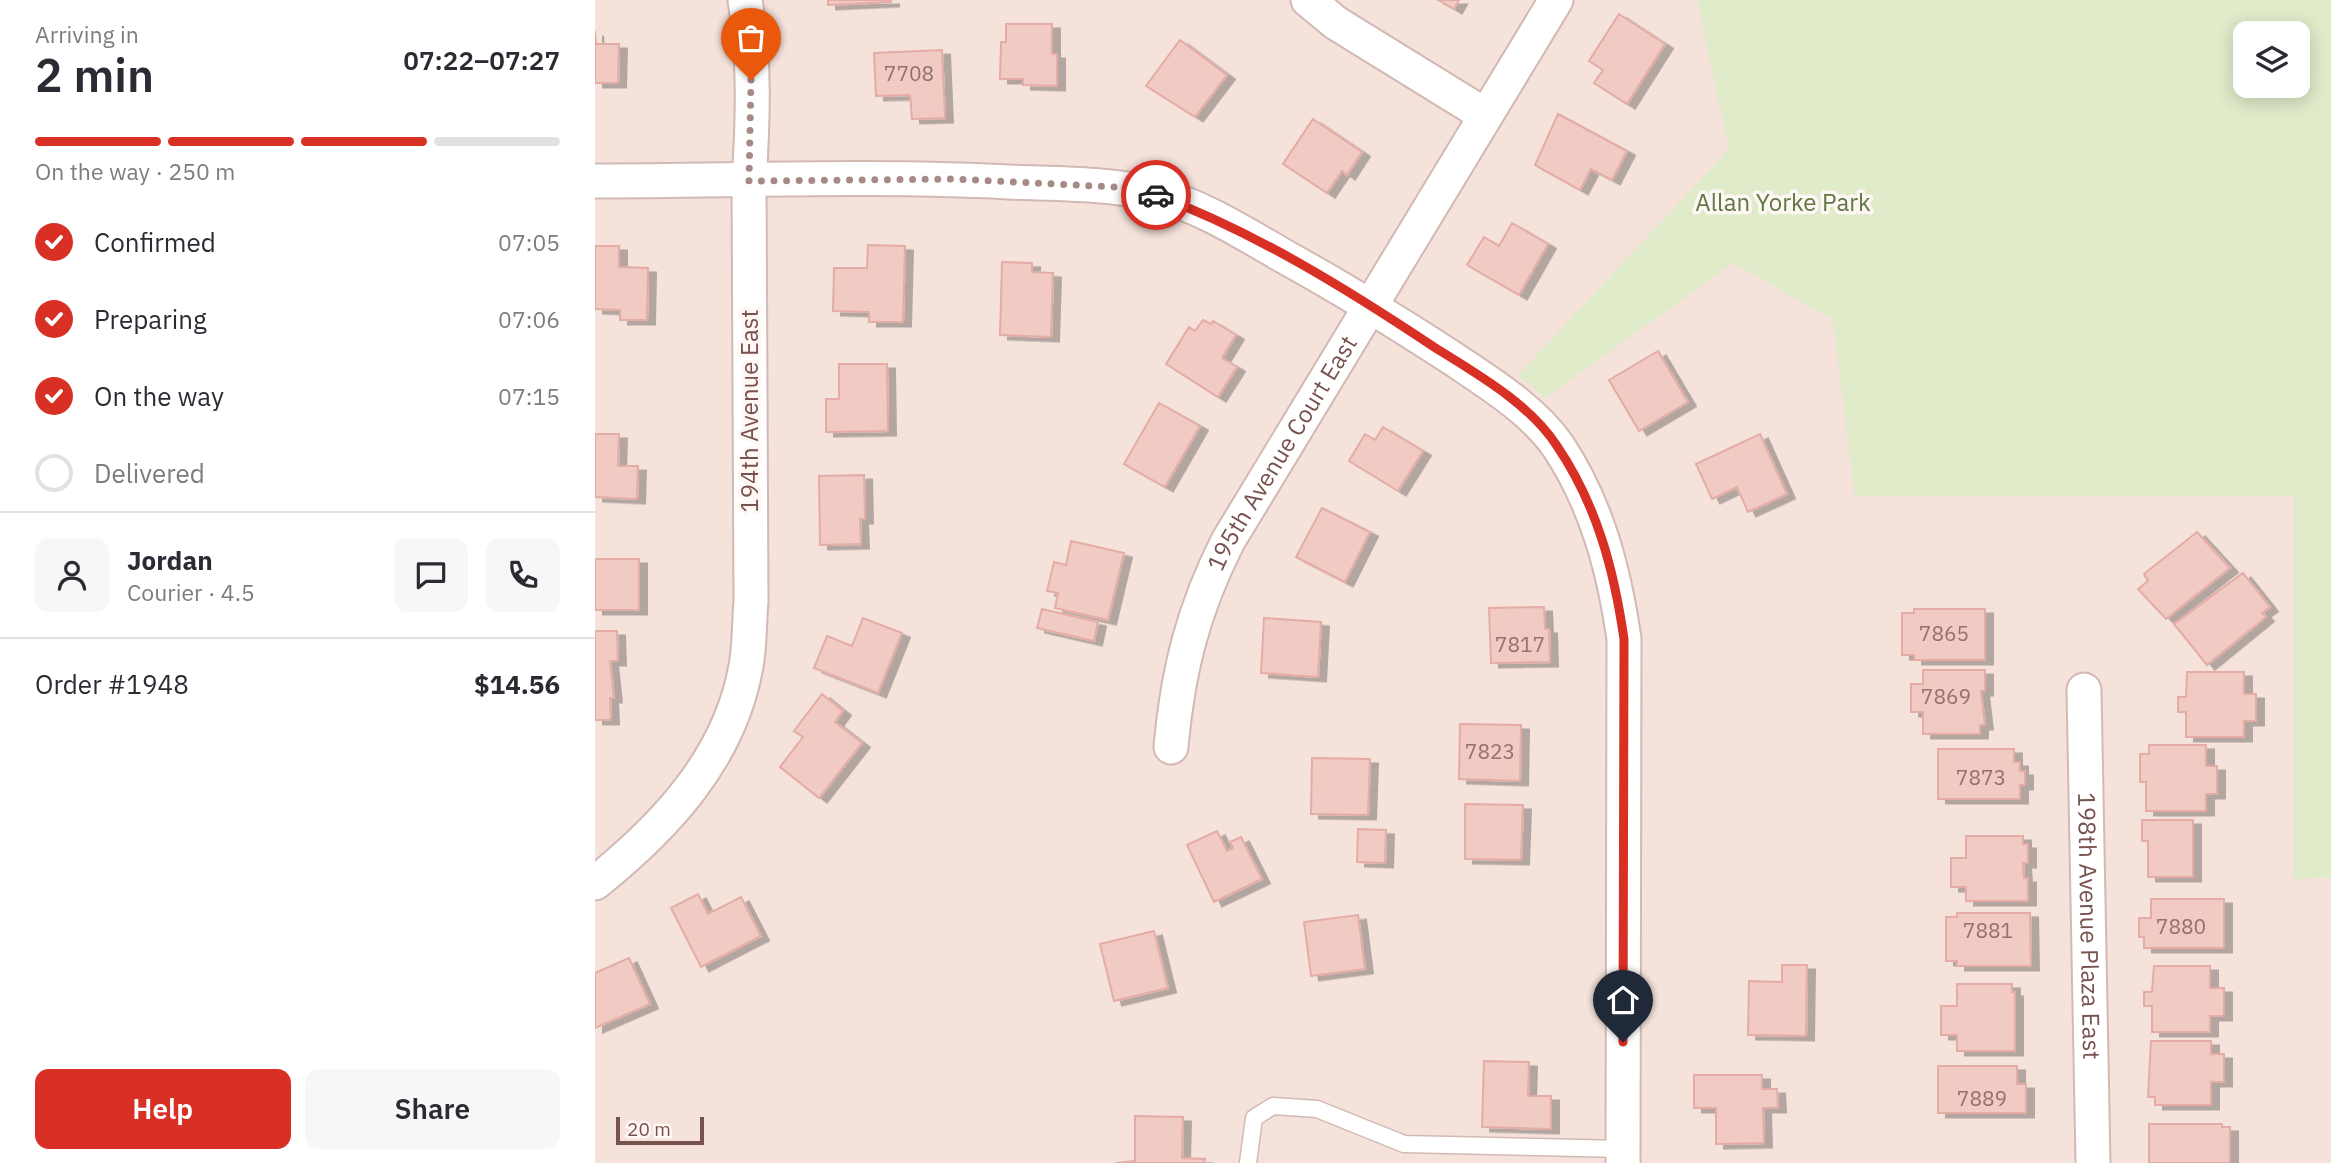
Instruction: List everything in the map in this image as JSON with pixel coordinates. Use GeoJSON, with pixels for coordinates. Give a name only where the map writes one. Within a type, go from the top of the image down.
{"type":"FeatureCollection","features":[{"type":"Feature","properties":{"kind":"street","name":"194th Avenue East"},"geometry":{"type":"LineString","coordinates":[[595,883],[637,849],[678,805],[714,754],[734,710],[746,666],[751,602],[749,181],[752,133],[750,28],[745,0]]}},
{"type":"Feature","properties":{"kind":"street"},"geometry":{"type":"LineString","coordinates":[[1308,0],[1336,23],[1485,115]]}},
{"type":"Feature","properties":{"kind":"street","name":"195th Avenue Court East"},"geometry":{"type":"LineString","coordinates":[[1171,747],[1176,695],[1187,642],[1212,573],[1556,0]]}},
{"type":"Feature","properties":{"kind":"street"},"geometry":{"type":"LineString","coordinates":[[595,181],[953,179],[1114,187],[1155,194],[1194,209],[1247,236],[1371,305],[1491,384],[1530,416],[1557,444],[1598,524],[1615,576],[1624,639],[1623,1156]]}},
{"type":"Feature","properties":{"kind":"street","name":"198th Avenue Plaza East"},"geometry":{"type":"LineString","coordinates":[[2084,690],[2093,1163]]}},
{"type":"Feature","properties":{"kind":"lane"},"geometry":{"type":"LineString","coordinates":[[1248,1163],[1254,1118],[1273,1107],[1317,1109],[1404,1144],[1623,1156]]}},
{"type":"Feature","properties":{"kind":"shaded area"},"geometry":{"type":"Polygon","coordinates":[[[595,0],[1864,0],[1855,496],[2331,496],[2331,1163],[595,1163],[595,0]]]}},
{"type":"Feature","properties":{"kind":"green space","name":"Allan Yorke Park"},"geometry":{"type":"Polygon","coordinates":[[[1697,0],[2331,0],[2331,877],[2294,879],[2294,496],[1855,496],[1833,320],[1733,263],[1545,398],[1518,375],[1729,149],[1697,0]]]}},
{"type":"Feature","properties":{"kind":"building"},"geometry":{"type":"Polygon","coordinates":[[[828,0],[891,0],[891,2],[828,5],[828,0]]]}},
{"type":"Feature","properties":{"kind":"building"},"geometry":{"type":"Polygon","coordinates":[[[1438,0],[1459,0],[1454,9],[1438,0]]]}},
{"type":"Feature","properties":{"kind":"building"},"geometry":{"type":"Polygon","coordinates":[[[1619,14],[1665,44],[1627,104],[1594,83],[1603,70],[1589,61],[1619,14]]]}},
{"type":"Feature","properties":{"kind":"building"},"geometry":{"type":"Polygon","coordinates":[[[1006,24],[1052,24],[1052,54],[1057,54],[1057,86],[1023,85],[1023,79],[1000,79],[1001,42],[1006,42],[1006,24]]]}},
{"type":"Feature","properties":{"kind":"building"},"geometry":{"type":"Polygon","coordinates":[[[595,31],[596,44],[619,44],[618,83],[595,83],[595,31]]]}},
{"type":"Feature","properties":{"kind":"building"},"geometry":{"type":"Polygon","coordinates":[[[1180,40],[1227,75],[1195,117],[1146,86],[1180,40]]]}},
{"type":"Feature","properties":{"kind":"building"},"geometry":{"type":"Polygon","coordinates":[[[942,50],[945,118],[912,119],[910,95],[876,96],[874,53],[942,50]]]}},
{"type":"Feature","properties":{"kind":"building"},"geometry":{"type":"Polygon","coordinates":[[[1558,114],[1627,151],[1612,180],[1591,169],[1580,190],[1535,165],[1558,114]]]}},
{"type":"Feature","properties":{"kind":"building"},"geometry":{"type":"Polygon","coordinates":[[[1313,119],[1362,152],[1347,175],[1342,171],[1327,193],[1283,164],[1313,119]]]}},
{"type":"Feature","properties":{"kind":"building"},"geometry":{"type":"Polygon","coordinates":[[[1512,223],[1548,244],[1519,295],[1467,265],[1484,237],[1499,246],[1512,223]]]}},
{"type":"Feature","properties":{"kind":"building"},"geometry":{"type":"Polygon","coordinates":[[[868,245],[905,246],[903,322],[869,322],[869,312],[833,311],[834,268],[867,268],[868,245]]]}},
{"type":"Feature","properties":{"kind":"building"},"geometry":{"type":"Polygon","coordinates":[[[595,246],[619,246],[619,267],[648,268],[647,320],[620,320],[620,310],[595,309],[595,246]]]}},
{"type":"Feature","properties":{"kind":"building"},"geometry":{"type":"Polygon","coordinates":[[[1002,262],[1032,263],[1032,272],[1053,273],[1051,337],[1000,335],[1002,262]]]}},
{"type":"Feature","properties":{"kind":"building"},"geometry":{"type":"Polygon","coordinates":[[[1203,320],[1211,324],[1213,321],[1236,335],[1222,358],[1237,367],[1218,397],[1166,364],[1189,327],[1195,331],[1203,320]]]}},
{"type":"Feature","properties":{"kind":"building"},"geometry":{"type":"Polygon","coordinates":[[[1658,351],[1688,402],[1639,431],[1609,380],[1658,351]]]}},
{"type":"Feature","properties":{"kind":"building"},"geometry":{"type":"Polygon","coordinates":[[[839,364],[887,364],[888,431],[826,432],[826,399],[839,399],[839,364]]]}},
{"type":"Feature","properties":{"kind":"building"},"geometry":{"type":"Polygon","coordinates":[[[1159,403],[1200,426],[1165,487],[1124,464],[1159,403]]]}},
{"type":"Feature","properties":{"kind":"building"},"geometry":{"type":"Polygon","coordinates":[[[1383,427],[1423,451],[1398,491],[1349,461],[1365,434],[1375,440],[1383,427]]]}},
{"type":"Feature","properties":{"kind":"building"},"geometry":{"type":"Polygon","coordinates":[[[595,434],[619,434],[618,466],[638,466],[637,499],[595,497],[595,434]]]}},
{"type":"Feature","properties":{"kind":"building"},"geometry":{"type":"Polygon","coordinates":[[[1760,434],[1787,494],[1748,512],[1737,487],[1712,499],[1696,464],[1760,434]]]}},
{"type":"Feature","properties":{"kind":"building"},"geometry":{"type":"Polygon","coordinates":[[[864,475],[865,519],[860,519],[861,544],[820,545],[819,476],[864,475]]]}},
{"type":"Feature","properties":{"kind":"building"},"geometry":{"type":"Polygon","coordinates":[[[1322,508],[1370,532],[1345,582],[1296,557],[1322,508]]]}},
{"type":"Feature","properties":{"kind":"building"},"geometry":{"type":"Polygon","coordinates":[[[2197,532],[2230,568],[2166,619],[2138,589],[2148,581],[2144,574],[2197,532]]]}},
{"type":"Feature","properties":{"kind":"building"},"geometry":{"type":"Polygon","coordinates":[[[1071,541],[1124,553],[1108,620],[1055,608],[1058,593],[1047,591],[1054,562],[1066,565],[1071,541]]]}},
{"type":"Feature","properties":{"kind":"building"},"geometry":{"type":"Polygon","coordinates":[[[595,559],[639,559],[639,610],[595,610],[595,559]]]}},
{"type":"Feature","properties":{"kind":"building"},"geometry":{"type":"Polygon","coordinates":[[[2243,573],[2270,607],[2262,613],[2266,617],[2207,665],[2174,624],[2243,573]]]}},
{"type":"Feature","properties":{"kind":"building"},"geometry":{"type":"Polygon","coordinates":[[[1544,607],[1545,629],[1549,629],[1550,662],[1491,663],[1489,608],[1544,607]]]}},
{"type":"Feature","properties":{"kind":"building"},"geometry":{"type":"Polygon","coordinates":[[[1042,609],[1098,622],[1094,641],[1037,628],[1042,609]]]}},
{"type":"Feature","properties":{"kind":"building"},"geometry":{"type":"Polygon","coordinates":[[[1914,609],[1985,609],[1985,660],[1914,660],[1914,655],[1902,655],[1902,613],[1914,613],[1914,609]]]}},
{"type":"Feature","properties":{"kind":"building"},"geometry":{"type":"Polygon","coordinates":[[[863,618],[902,633],[878,693],[814,668],[827,636],[852,646],[863,618]]]}},
{"type":"Feature","properties":{"kind":"building"},"geometry":{"type":"Polygon","coordinates":[[[1264,618],[1321,622],[1318,677],[1261,673],[1264,618]]]}},
{"type":"Feature","properties":{"kind":"building"},"geometry":{"type":"Polygon","coordinates":[[[595,631],[617,631],[618,661],[610,661],[614,698],[610,698],[611,720],[595,720],[595,631]]]}},
{"type":"Feature","properties":{"kind":"building"},"geometry":{"type":"Polygon","coordinates":[[[1923,670],[1985,670],[1985,691],[1981,691],[1985,725],[1980,725],[1980,734],[1923,734],[1923,712],[1911,712],[1911,684],[1923,684],[1923,670]]]}},
{"type":"Feature","properties":{"kind":"building"},"geometry":{"type":"Polygon","coordinates":[[[2187,672],[2244,672],[2244,694],[2256,694],[2256,721],[2244,721],[2244,737],[2186,737],[2186,712],[2178,712],[2178,697],[2186,697],[2187,672]]]}},
{"type":"Feature","properties":{"kind":"building"},"geometry":{"type":"Polygon","coordinates":[[[822,694],[843,711],[835,722],[862,743],[819,798],[780,767],[803,737],[794,731],[822,694]]]}},
{"type":"Feature","properties":{"kind":"building"},"geometry":{"type":"Polygon","coordinates":[[[1460,724],[1521,725],[1520,781],[1459,779],[1460,724]]]}},
{"type":"Feature","properties":{"kind":"building"},"geometry":{"type":"Polygon","coordinates":[[[2149,745],[2206,745],[2206,766],[2217,766],[2217,794],[2206,794],[2206,811],[2146,811],[2146,782],[2140,782],[2140,754],[2149,754],[2149,745]]]}},
{"type":"Feature","properties":{"kind":"building"},"geometry":{"type":"Polygon","coordinates":[[[1938,749],[2014,749],[2014,762],[2020,762],[2020,771],[2025,771],[2025,785],[2020,785],[2020,799],[1938,799],[1938,749]]]}},
{"type":"Feature","properties":{"kind":"building"},"geometry":{"type":"Polygon","coordinates":[[[1312,758],[1370,759],[1368,815],[1311,814],[1312,758]]]}},
{"type":"Feature","properties":{"kind":"building"},"geometry":{"type":"Polygon","coordinates":[[[1465,804],[1523,805],[1521,860],[1465,859],[1465,804]]]}},
{"type":"Feature","properties":{"kind":"building"},"geometry":{"type":"Polygon","coordinates":[[[2142,820],[2193,820],[2193,877],[2148,877],[2148,841],[2142,841],[2142,820]]]}},
{"type":"Feature","properties":{"kind":"building"},"geometry":{"type":"Polygon","coordinates":[[[1358,829],[1386,830],[1385,863],[1357,862],[1358,829]]]}},
{"type":"Feature","properties":{"kind":"building"},"geometry":{"type":"Polygon","coordinates":[[[1217,831],[1227,851],[1233,848],[1230,842],[1241,837],[1262,879],[1214,902],[1187,845],[1217,831]]]}},
{"type":"Feature","properties":{"kind":"building"},"geometry":{"type":"Polygon","coordinates":[[[1966,836],[2023,836],[2023,844],[2028,844],[2028,863],[2023,863],[2024,878],[2028,878],[2028,901],[1966,901],[1966,887],[1951,887],[1951,858],[1966,858],[1966,836]]]}},
{"type":"Feature","properties":{"kind":"building"},"geometry":{"type":"Polygon","coordinates":[[[698,894],[708,914],[741,897],[761,936],[701,967],[671,908],[698,894]]]}},
{"type":"Feature","properties":{"kind":"building"},"geometry":{"type":"Polygon","coordinates":[[[2151,899],[2224,899],[2224,948],[2144,948],[2144,937],[2139,937],[2139,918],[2151,918],[2151,899]]]}},
{"type":"Feature","properties":{"kind":"building"},"geometry":{"type":"Polygon","coordinates":[[[1957,913],[2030,913],[2031,966],[1957,966],[1957,961],[1946,961],[1946,917],[1957,917],[1957,913]]]}},
{"type":"Feature","properties":{"kind":"building"},"geometry":{"type":"Polygon","coordinates":[[[1358,915],[1365,969],[1311,976],[1304,922],[1358,915]]]}},
{"type":"Feature","properties":{"kind":"building"},"geometry":{"type":"Polygon","coordinates":[[[1154,931],[1168,988],[1114,1001],[1100,944],[1154,931]]]}},
{"type":"Feature","properties":{"kind":"building"},"geometry":{"type":"Polygon","coordinates":[[[629,958],[650,1004],[595,1028],[595,973],[629,958]]]}},
{"type":"Feature","properties":{"kind":"building"},"geometry":{"type":"Polygon","coordinates":[[[1782,965],[1807,965],[1806,1036],[1748,1035],[1749,981],[1782,982],[1782,965]]]}},
{"type":"Feature","properties":{"kind":"building"},"geometry":{"type":"Polygon","coordinates":[[[2154,966],[2210,966],[2210,988],[2224,988],[2224,1016],[2210,1016],[2210,1032],[2152,1032],[2152,1006],[2144,1006],[2144,992],[2152,992],[2154,966]]]}},
{"type":"Feature","properties":{"kind":"building"},"geometry":{"type":"Polygon","coordinates":[[[1957,984],[2012,984],[2012,992],[2015,992],[2015,1051],[1957,1051],[1957,1035],[1941,1035],[1941,1006],[1957,1006],[1957,984]]]}},
{"type":"Feature","properties":{"kind":"building"},"geometry":{"type":"Polygon","coordinates":[[[2151,1041],[2211,1041],[2211,1054],[2224,1054],[2224,1082],[2211,1082],[2211,1105],[2155,1105],[2155,1097],[2148,1097],[2151,1041]]]}},
{"type":"Feature","properties":{"kind":"building"},"geometry":{"type":"Polygon","coordinates":[[[1484,1061],[1529,1062],[1528,1096],[1551,1096],[1551,1129],[1482,1127],[1484,1061]]]}},
{"type":"Feature","properties":{"kind":"building"},"geometry":{"type":"Polygon","coordinates":[[[1938,1066],[2017,1066],[2017,1084],[2026,1084],[2026,1113],[1938,1113],[1938,1066]]]}},
{"type":"Feature","properties":{"kind":"building"},"geometry":{"type":"Polygon","coordinates":[[[1694,1075],[1762,1075],[1762,1089],[1777,1089],[1778,1108],[1763,1108],[1764,1143],[1716,1144],[1716,1108],[1694,1108],[1694,1075]]]}},
{"type":"Feature","properties":{"kind":"building"},"geometry":{"type":"Polygon","coordinates":[[[1135,1116],[1183,1117],[1182,1158],[1205,1159],[1204,1163],[1116,1163],[1135,1161],[1135,1116]]]}},
{"type":"Feature","properties":{"kind":"building"},"geometry":{"type":"Polygon","coordinates":[[[2149,1124],[2222,1124],[2222,1127],[2230,1127],[2230,1163],[2149,1163],[2149,1124]]]}},
{"type":"Feature","properties":{"kind":"way so far"},"geometry":{"type":"LineString","coordinates":[[751,80],[749,181],[953,179],[1114,187],[1156,195]]}},
{"type":"Feature","properties":{"kind":"route"},"geometry":{"type":"LineString","coordinates":[[1156,195],[1194,209],[1247,236],[1371,305],[1491,384],[1530,416],[1557,444],[1582,489],[1598,524],[1615,576],[1624,639],[1623,1042]]}}]}
